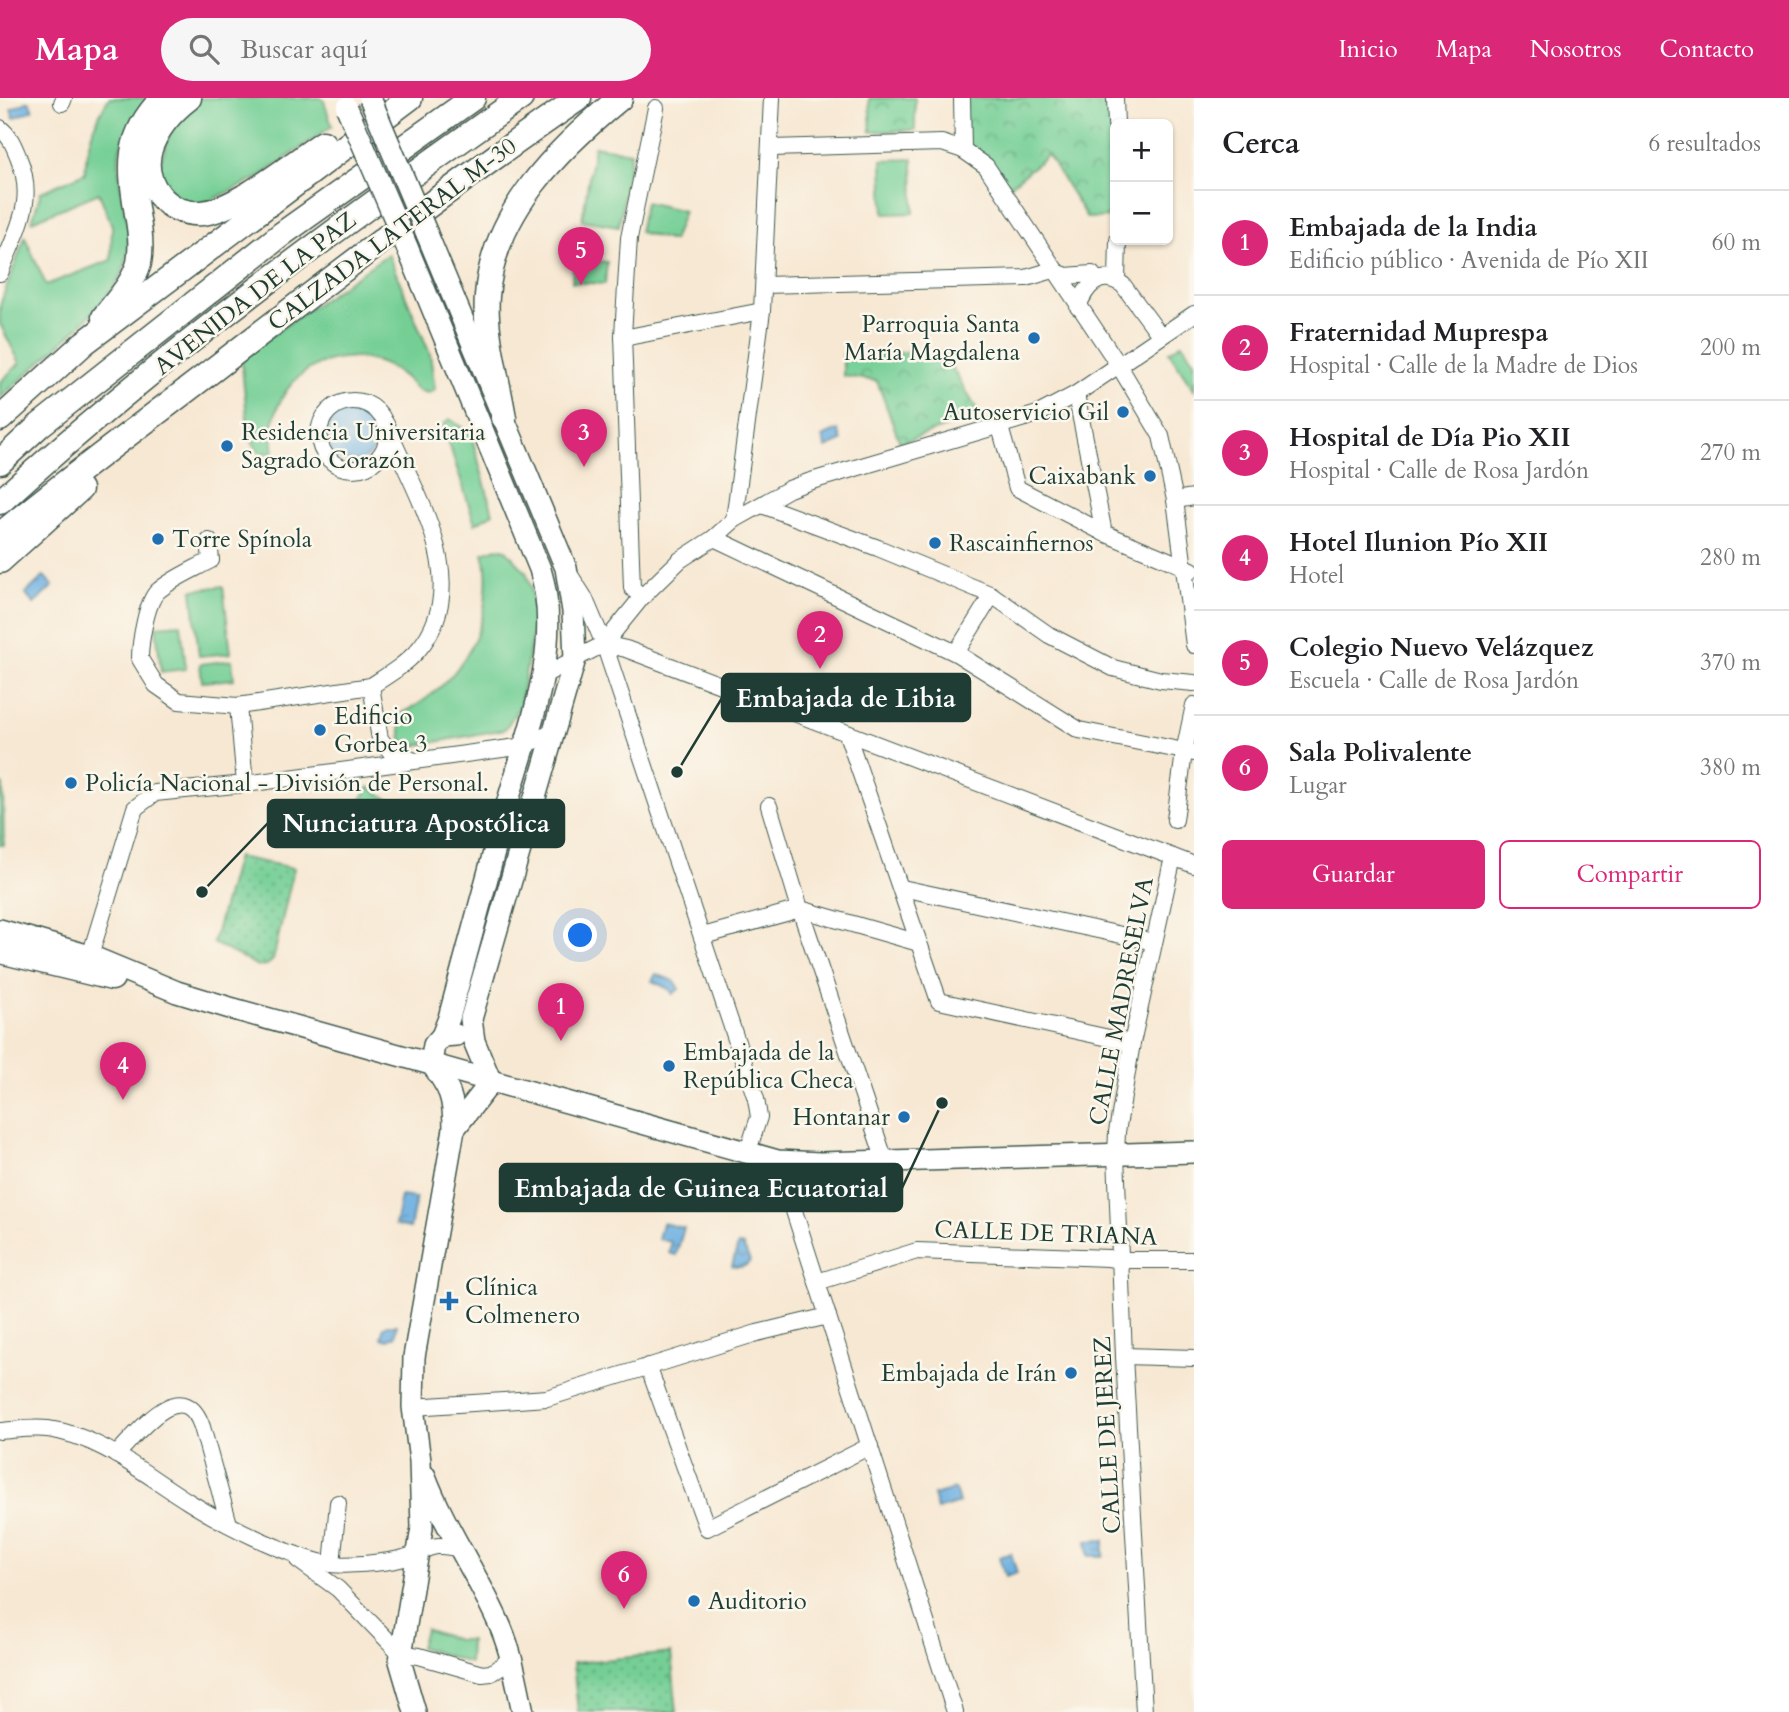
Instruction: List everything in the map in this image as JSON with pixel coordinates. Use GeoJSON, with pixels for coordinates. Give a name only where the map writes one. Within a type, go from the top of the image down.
{"type":"FeatureCollection","features":[{"type":"Feature","properties":{"kind":"highway"},"geometry":{"type":"LineString","coordinates":[[84,343],[133,279],[139,261],[141,242],[130,167],[132,146],[139,129],[163,98]]}},
{"type":"Feature","properties":{"kind":"highway"},"geometry":{"type":"LineString","coordinates":[[189,98],[172,112],[156,136],[148,159],[148,171],[162,200],[174,209],[186,213],[210,212],[241,198],[389,98]]}},
{"type":"Feature","properties":{"kind":"highway"},"geometry":{"type":"LineString","coordinates":[[0,419],[84,343],[410,98]]}},
{"type":"Feature","properties":{"kind":"highway","name":"AVENIDA DE LA PAZ"},"geometry":{"type":"LineString","coordinates":[[0,462],[40,425],[282,234],[473,98]]}},
{"type":"Feature","properties":{"kind":"highway","name":"AVENIDA DE LA PAZ"},"geometry":{"type":"LineString","coordinates":[[0,502],[200,333],[381,196],[521,98]]}},
{"type":"Feature","properties":{"kind":"highway","name":"CALZADA LATERAL M-30"},"geometry":{"type":"LineString","coordinates":[[208,374],[355,259],[504,149],[579,98]]}},
{"type":"Feature","properties":{"kind":"highway"},"geometry":{"type":"LineString","coordinates":[[504,418],[487,320],[486,297],[496,253],[512,216],[537,180],[586,126],[620,98]]}},
{"type":"Feature","properties":{"kind":"highway"},"geometry":{"type":"LineString","coordinates":[[40,425],[107,357],[371,126]]}},
{"type":"Feature","properties":{"kind":"highway"},"geometry":{"type":"LineString","coordinates":[[0,534],[208,374]]}},
{"type":"Feature","properties":{"kind":"highway"},"geometry":{"type":"LineString","coordinates":[[0,561],[208,374]]}},
{"type":"Feature","properties":{"kind":"highway"},"geometry":{"type":"LineString","coordinates":[[0,951],[112,978]]}},
{"type":"Feature","properties":{"kind":"main road"},"geometry":{"type":"LineString","coordinates":[[370,98],[566,568],[573,611],[575,659],[471,1019],[474,1041],[491,1082]]}},
{"type":"Feature","properties":{"kind":"main road"},"geometry":{"type":"LineString","coordinates":[[342,101],[407,247],[546,589],[548,611],[542,676],[449,1018],[442,1036],[434,1045],[431,1063],[462,1105]]}},
{"type":"Feature","properties":{"kind":"main road"},"geometry":{"type":"LineString","coordinates":[[0,932],[90,956],[177,992]]}},
{"type":"Feature","properties":{"kind":"main road"},"geometry":{"type":"LineString","coordinates":[[0,964],[68,975],[112,978],[177,992],[778,1161],[820,1163],[1194,1152]]}},
{"type":"Feature","properties":{"kind":"main road"},"geometry":{"type":"LineString","coordinates":[[442,1036],[458,1035],[474,1041]]}},
{"type":"Feature","properties":{"kind":"main road"},"geometry":{"type":"LineString","coordinates":[[415,1712],[401,1669],[400,1653],[422,1528],[413,1407],[414,1357],[454,1129],[462,1105],[491,1082]]}},
{"type":"Feature","properties":{"kind":"main road"},"geometry":{"type":"LineString","coordinates":[[419,1461],[438,1508],[500,1626],[511,1659],[523,1712]]}},
{"type":"Feature","properties":{"kind":"street"},"geometry":{"type":"LineString","coordinates":[[734,520],[762,311],[772,98]]}},
{"type":"Feature","properties":{"kind":"street"},"geometry":{"type":"LineString","coordinates":[[962,98],[963,150]]}},
{"type":"Feature","properties":{"kind":"street"},"geometry":{"type":"LineString","coordinates":[[1115,98],[1116,119]]}},
{"type":"Feature","properties":{"kind":"street"},"geometry":{"type":"LineString","coordinates":[[642,597],[632,588],[623,337],[629,239],[656,108]]}},
{"type":"Feature","properties":{"kind":"street"},"geometry":{"type":"LineString","coordinates":[[0,128],[9,136],[25,175],[27,192],[24,208],[0,273]]}},
{"type":"Feature","properties":{"kind":"street"},"geometry":{"type":"LineString","coordinates":[[771,148],[942,144],[963,150],[986,166],[1118,364],[1161,436],[1189,570],[1194,645]]}},
{"type":"Feature","properties":{"kind":"street"},"geometry":{"type":"LineString","coordinates":[[1116,280],[1118,245]]}},
{"type":"Feature","properties":{"kind":"street"},"geometry":{"type":"LineString","coordinates":[[764,285],[1026,278],[1053,270],[1066,276],[1092,274],[1097,281]]}},
{"type":"Feature","properties":{"kind":"street"},"geometry":{"type":"LineString","coordinates":[[1079,307],[1086,289],[1097,281],[1116,280],[1124,285],[1160,335]]}},
{"type":"Feature","properties":{"kind":"street"},"geometry":{"type":"LineString","coordinates":[[623,337],[762,311]]}},
{"type":"Feature","properties":{"kind":"street"},"geometry":{"type":"LineString","coordinates":[[542,676],[604,644],[642,597],[680,560],[714,538],[734,520],[789,489],[1038,414],[1076,394],[1194,313]]}},
{"type":"Feature","properties":{"kind":"street"},"geometry":{"type":"LineString","coordinates":[[1076,394],[1104,533]]}},
{"type":"Feature","properties":{"kind":"street"},"geometry":{"type":"LineString","coordinates":[[209,541],[211,560],[164,586],[153,596],[140,659],[156,685],[179,701],[238,706],[371,686],[408,660],[429,635],[440,610],[442,566],[430,527],[408,473],[386,424],[381,414],[363,401],[340,402],[323,416],[319,427],[322,449],[328,458],[337,466],[359,469],[379,458],[386,448],[386,424]]}},
{"type":"Feature","properties":{"kind":"street"},"geometry":{"type":"LineString","coordinates":[[1000,427],[1017,488],[1104,533],[1189,570]]}},
{"type":"Feature","properties":{"kind":"street"},"geometry":{"type":"LineString","coordinates":[[370,465],[393,467],[408,473]]}},
{"type":"Feature","properties":{"kind":"street"},"geometry":{"type":"LineString","coordinates":[[1175,500],[1194,497]]}},
{"type":"Feature","properties":{"kind":"street"},"geometry":{"type":"LineString","coordinates":[[762,505],[992,594],[1049,635],[1113,668],[1161,680],[1194,683]]}},
{"type":"Feature","properties":{"kind":"street"},"geometry":{"type":"LineString","coordinates":[[714,538],[956,653],[1079,730],[1189,753]]}},
{"type":"Feature","properties":{"kind":"street"},"geometry":{"type":"LineString","coordinates":[[566,568],[584,597],[604,644],[756,1099],[759,1116],[747,1154]]}},
{"type":"Feature","properties":{"kind":"street"},"geometry":{"type":"LineString","coordinates":[[956,653],[992,594]]}},
{"type":"Feature","properties":{"kind":"street"},"geometry":{"type":"LineString","coordinates":[[604,644],[626,649],[1194,864]]}},
{"type":"Feature","properties":{"kind":"street"},"geometry":{"type":"LineString","coordinates":[[371,686],[380,739],[391,752],[416,761]]}},
{"type":"Feature","properties":{"kind":"street"},"geometry":{"type":"LineString","coordinates":[[1175,820],[1186,797],[1194,705]]}},
{"type":"Feature","properties":{"kind":"street"},"geometry":{"type":"LineString","coordinates":[[238,706],[246,784]]}},
{"type":"Feature","properties":{"kind":"street"},"geometry":{"type":"LineString","coordinates":[[90,956],[135,808],[155,793],[246,784],[524,746],[555,731]]}},
{"type":"Feature","properties":{"kind":"street"},"geometry":{"type":"LineString","coordinates":[[847,734],[939,1001],[1132,1043]]}},
{"type":"Feature","properties":{"kind":"street"},"geometry":{"type":"LineString","coordinates":[[355,769],[370,757],[380,739]]}},
{"type":"Feature","properties":{"kind":"street"},"geometry":{"type":"LineString","coordinates":[[769,806],[800,909],[885,1161]]}},
{"type":"Feature","properties":{"kind":"street","name":"CALLE MADRESELVA"},"geometry":{"type":"LineString","coordinates":[[1116,1155],[1117,1132],[1132,1043],[1173,857]]}},
{"type":"Feature","properties":{"kind":"street"},"geometry":{"type":"LineString","coordinates":[[902,888],[1154,942]]}},
{"type":"Feature","properties":{"kind":"street"},"geometry":{"type":"LineString","coordinates":[[703,936],[800,909],[919,943]]}},
{"type":"Feature","properties":{"kind":"street","name":"CALLE DE JEREZ"},"geometry":{"type":"LineString","coordinates":[[1116,1155],[1124,1356],[1144,1712]]}},
{"type":"Feature","properties":{"kind":"street"},"geometry":{"type":"LineString","coordinates":[[778,1161],[955,1712]]}},
{"type":"Feature","properties":{"kind":"street","name":"CALLE DE TRIANA"},"geometry":{"type":"LineString","coordinates":[[817,1282],[917,1251],[1108,1258],[1121,1261],[1194,1260]]}},
{"type":"Feature","properties":{"kind":"street"},"geometry":{"type":"LineString","coordinates":[[413,1407],[547,1398],[757,1333],[828,1316]]}},
{"type":"Feature","properties":{"kind":"street"},"geometry":{"type":"LineString","coordinates":[[1124,1356],[1194,1358]]}},
{"type":"Feature","properties":{"kind":"street"},"geometry":{"type":"LineString","coordinates":[[648,1366],[707,1528],[870,1446]]}},
{"type":"Feature","properties":{"kind":"street"},"geometry":{"type":"LineString","coordinates":[[116,1455],[160,1411],[183,1404],[191,1407],[199,1416],[229,1524]]}},
{"type":"Feature","properties":{"kind":"street"},"geometry":{"type":"LineString","coordinates":[[0,1431],[46,1429],[77,1436],[116,1455],[188,1502],[229,1524],[275,1545],[332,1564],[404,1558],[437,1545],[460,1549]]}},
{"type":"Feature","properties":{"kind":"street"},"geometry":{"type":"LineString","coordinates":[[332,1564],[338,1503]]}},
{"type":"Feature","properties":{"kind":"street"},"geometry":{"type":"LineString","coordinates":[[275,1545],[338,1589],[400,1653],[482,1674],[491,1673],[511,1659]]}},
{"type":"Feature","properties":{"kind":"green space"},"geometry":{"type":"Polygon","coordinates":[[[109,98],[150,98],[128,129],[120,149],[120,179],[129,237],[125,266],[105,299],[88,317],[0,398],[0,382],[20,363],[0,324],[0,305],[25,237],[46,285],[111,260],[112,226],[99,193],[32,221],[41,192],[85,173],[92,134],[109,98]]]}},
{"type":"Feature","properties":{"kind":"green space"},"geometry":{"type":"Polygon","coordinates":[[[198,98],[321,98],[332,126],[258,178],[199,206],[169,194],[158,170],[174,120],[198,98]]]}},
{"type":"Feature","properties":{"kind":"green space"},"geometry":{"type":"Polygon","coordinates":[[[869,98],[915,98],[915,130],[871,132],[869,98]]]}},
{"type":"Feature","properties":{"kind":"green space"},"geometry":{"type":"Polygon","coordinates":[[[962,98],[1115,98],[1115,119],[1110,119],[1110,217],[1087,218],[1048,155],[1002,192],[963,150],[962,98]]]}},
{"type":"Feature","properties":{"kind":"green space"},"geometry":{"type":"Polygon","coordinates":[[[594,146],[631,152],[619,226],[582,220],[594,146]]]}},
{"type":"Feature","properties":{"kind":"green space"},"geometry":{"type":"Polygon","coordinates":[[[913,159],[914,213],[884,214],[882,160],[913,159]]]}},
{"type":"Feature","properties":{"kind":"green space"},"geometry":{"type":"Polygon","coordinates":[[[645,202],[684,211],[673,241],[639,232],[645,202]]]}},
{"type":"Feature","properties":{"kind":"green space"},"geometry":{"type":"Polygon","coordinates":[[[388,254],[430,354],[435,389],[429,393],[418,391],[395,371],[370,360],[344,358],[320,364],[298,377],[282,397],[274,423],[274,453],[260,453],[249,437],[241,357],[388,254]]]}},
{"type":"Feature","properties":{"kind":"green space"},"geometry":{"type":"Polygon","coordinates":[[[574,259],[607,262],[605,284],[572,282],[574,259]]]}},
{"type":"Feature","properties":{"kind":"green space"},"geometry":{"type":"Polygon","coordinates":[[[1182,343],[1194,361],[1194,390],[1169,352],[1182,343]]]}},
{"type":"Feature","properties":{"kind":"green space"},"geometry":{"type":"Polygon","coordinates":[[[943,352],[980,415],[900,443],[877,381],[843,376],[843,354],[943,352]]]}},
{"type":"Feature","properties":{"kind":"green space"},"geometry":{"type":"Polygon","coordinates":[[[450,419],[471,434],[493,513],[475,524],[443,425],[450,419]]]}},
{"type":"Feature","properties":{"kind":"green space"},"geometry":{"type":"Polygon","coordinates":[[[497,548],[506,550],[526,572],[531,587],[535,617],[520,706],[505,729],[403,748],[399,715],[417,705],[447,680],[470,649],[478,631],[486,591],[487,576],[483,553],[497,548]]]}},
{"type":"Feature","properties":{"kind":"green space"},"geometry":{"type":"Polygon","coordinates":[[[223,586],[231,653],[199,656],[192,590],[223,586]]]}},
{"type":"Feature","properties":{"kind":"green space"},"geometry":{"type":"Polygon","coordinates":[[[181,624],[186,669],[161,672],[156,626],[181,624]]]}},
{"type":"Feature","properties":{"kind":"green space"},"geometry":{"type":"Polygon","coordinates":[[[232,660],[234,679],[202,682],[200,664],[232,660]]]}},
{"type":"Feature","properties":{"kind":"green space"},"geometry":{"type":"Polygon","coordinates":[[[0,784],[3,784],[4,845],[0,845],[0,784]]]}},
{"type":"Feature","properties":{"kind":"green space"},"geometry":{"type":"Polygon","coordinates":[[[369,787],[403,809],[389,831],[355,809],[369,787]]]}},
{"type":"Feature","properties":{"kind":"green space"},"geometry":{"type":"Polygon","coordinates":[[[237,857],[294,868],[273,960],[267,965],[258,966],[213,943],[237,857]]]}},
{"type":"Feature","properties":{"kind":"green space"},"geometry":{"type":"Polygon","coordinates":[[[425,1629],[457,1640],[470,1640],[469,1663],[420,1647],[425,1629]]]}},
{"type":"Feature","properties":{"kind":"green space"},"geometry":{"type":"Polygon","coordinates":[[[671,1653],[677,1712],[578,1712],[573,1663],[671,1653]]]}},
{"type":"Feature","properties":{"kind":"water"},"geometry":{"type":"Polygon","coordinates":[[[29,101],[33,110],[14,118],[11,109],[29,101]]]}},
{"type":"Feature","properties":{"kind":"water"},"geometry":{"type":"Polygon","coordinates":[[[352,410],[371,417],[378,436],[371,455],[352,462],[333,455],[326,436],[333,417],[352,410]]]}},
{"type":"Feature","properties":{"kind":"water"},"geometry":{"type":"Polygon","coordinates":[[[838,430],[842,441],[826,448],[822,437],[838,430]]]}},
{"type":"Feature","properties":{"kind":"water"},"geometry":{"type":"Polygon","coordinates":[[[44,576],[53,586],[34,604],[25,594],[44,576]]]}},
{"type":"Feature","properties":{"kind":"water"},"geometry":{"type":"Polygon","coordinates":[[[656,974],[674,981],[679,989],[673,994],[669,989],[652,981],[656,974]]]}},
{"type":"Feature","properties":{"kind":"water"},"geometry":{"type":"Polygon","coordinates":[[[401,1196],[416,1198],[410,1228],[395,1225],[401,1196]]]}},
{"type":"Feature","properties":{"kind":"water"},"geometry":{"type":"Polygon","coordinates":[[[662,1223],[684,1228],[676,1255],[669,1253],[671,1242],[658,1239],[662,1223]]]}},
{"type":"Feature","properties":{"kind":"water"},"geometry":{"type":"Polygon","coordinates":[[[738,1245],[743,1246],[750,1261],[740,1267],[732,1266],[738,1245]]]}},
{"type":"Feature","properties":{"kind":"water"},"geometry":{"type":"Polygon","coordinates":[[[397,1325],[395,1337],[389,1340],[381,1338],[384,1327],[397,1325]]]}},
{"type":"Feature","properties":{"kind":"water"},"geometry":{"type":"Polygon","coordinates":[[[955,1489],[959,1503],[937,1510],[933,1495],[955,1489]]]}},
{"type":"Feature","properties":{"kind":"water"},"geometry":{"type":"Polygon","coordinates":[[[1104,1540],[1104,1556],[1088,1556],[1087,1541],[1104,1540]]]}},
{"type":"Feature","properties":{"kind":"water"},"geometry":{"type":"Polygon","coordinates":[[[1011,1553],[1017,1573],[1005,1577],[999,1557],[1011,1553]]]}},
{"type":"Feature","properties":{"kind":"place","name":"Colegio Nuevo Velázquez"},"geometry":{"type":"Point","coordinates":[581,285]}},
{"type":"Feature","properties":{"kind":"place","name":"Parroquia Santa María Magdalena"},"geometry":{"type":"Point","coordinates":[1034,338]}},
{"type":"Feature","properties":{"kind":"place","name":"Autoservicio Gil"},"geometry":{"type":"Point","coordinates":[1123,412]}},
{"type":"Feature","properties":{"kind":"place","name":"Residencia Universitaria Sagrado Corazón"},"geometry":{"type":"Point","coordinates":[227,446]}},
{"type":"Feature","properties":{"kind":"place","name":"Hospital de Día Pio XII"},"geometry":{"type":"Point","coordinates":[584,467]}},
{"type":"Feature","properties":{"kind":"place","name":"Caixabank"},"geometry":{"type":"Point","coordinates":[1150,476]}},
{"type":"Feature","properties":{"kind":"place","name":"Torre Spínola"},"geometry":{"type":"Point","coordinates":[158,539]}},
{"type":"Feature","properties":{"kind":"place","name":"Rascainfiernos"},"geometry":{"type":"Point","coordinates":[935,543]}},
{"type":"Feature","properties":{"kind":"place","name":"Fraternidad Muprespa"},"geometry":{"type":"Point","coordinates":[820,669]}},
{"type":"Feature","properties":{"kind":"place","name":"Edificio Gorbea 3"},"geometry":{"type":"Point","coordinates":[320,730]}},
{"type":"Feature","properties":{"kind":"place","name":"Embajada de Libia"},"geometry":{"type":"Point","coordinates":[677,772]}},
{"type":"Feature","properties":{"kind":"place","name":"Policía Nacional - División de Personal."},"geometry":{"type":"Point","coordinates":[71,783]}},
{"type":"Feature","properties":{"kind":"place","name":"Nunciatura Apostólica"},"geometry":{"type":"Point","coordinates":[202,892]}},
{"type":"Feature","properties":{"kind":"place","name":"Embajada de la India"},"geometry":{"type":"Point","coordinates":[561,1041]}},
{"type":"Feature","properties":{"kind":"place","name":"Embajada de la República Checa"},"geometry":{"type":"Point","coordinates":[669,1066]}},
{"type":"Feature","properties":{"kind":"place","name":"Hotel Ilunion Pío XII"},"geometry":{"type":"Point","coordinates":[123,1100]}},
{"type":"Feature","properties":{"kind":"place","name":"Embajada de Guinea Ecuatorial"},"geometry":{"type":"Point","coordinates":[942,1103]}},
{"type":"Feature","properties":{"kind":"place","name":"Hontanar"},"geometry":{"type":"Point","coordinates":[904,1117]}},
{"type":"Feature","properties":{"kind":"place","name":"Clínica Colmenero"},"geometry":{"type":"Point","coordinates":[449,1301]}},
{"type":"Feature","properties":{"kind":"place","name":"Embajada de Irán"},"geometry":{"type":"Point","coordinates":[1071,1373]}},
{"type":"Feature","properties":{"kind":"place","name":"Auditorio"},"geometry":{"type":"Point","coordinates":[694,1601]}},
{"type":"Feature","properties":{"kind":"place","name":"Sala Polivalente"},"geometry":{"type":"Point","coordinates":[624,1609]}}]}
